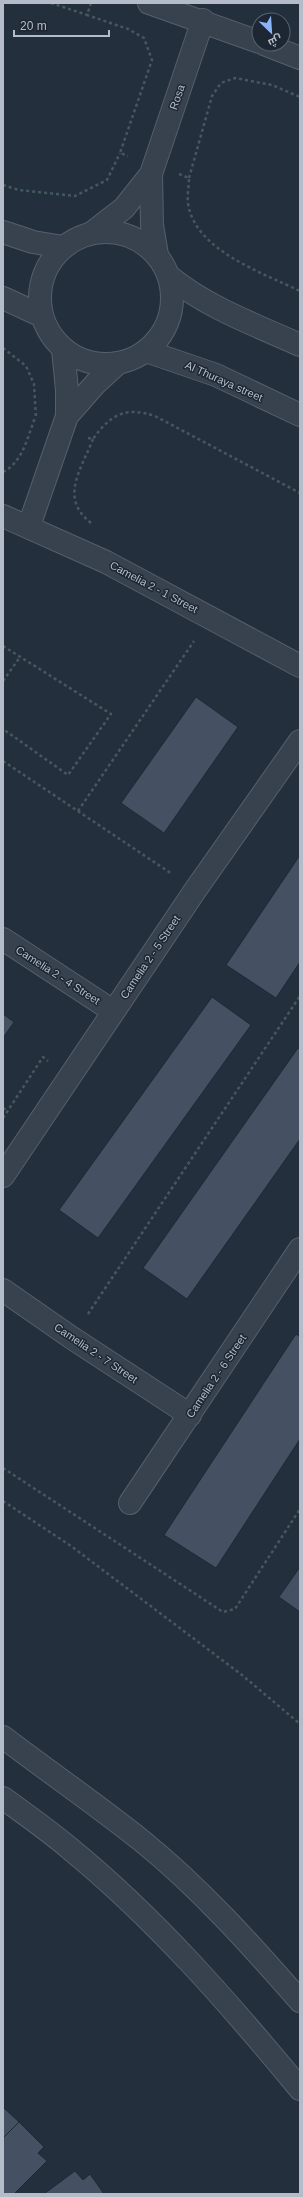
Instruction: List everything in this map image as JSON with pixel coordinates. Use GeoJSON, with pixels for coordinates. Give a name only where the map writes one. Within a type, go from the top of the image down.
{"type":"FeatureCollection","features":[{"type":"Feature","properties":{"kind":"street"},"geometry":{"type":"LineString","coordinates":[[149,3],[203,20],[251,39]]}},
{"type":"Feature","properties":{"kind":"street","name":"Rosa"},"geometry":{"type":"LineString","coordinates":[[157,254],[152,225],[151,174],[203,20]]}},
{"type":"Feature","properties":{"kind":"street"},"geometry":{"type":"LineString","coordinates":[[285,52],[300,58]]}},
{"type":"Feature","properties":{"kind":"street","name":"Rosa"},"geometry":{"type":"LineString","coordinates":[[92,232],[124,208],[151,174]]}},
{"type":"Feature","properties":{"kind":"street"},"geometry":{"type":"LineString","coordinates":[[3,232],[33,242],[63,247]]}},
{"type":"Feature","properties":{"kind":"street"},"geometry":{"type":"LineString","coordinates":[[170,277],[173,305],[170,318],[164,331],[146,351],[132,359],[118,363],[103,364],[89,362],[63,349],[54,339],[42,316],[39,301],[45,272],[52,258],[63,247],[77,238],[92,232],[121,232],[135,237],[157,254],[170,277],[188,292],[300,345]]}},
{"type":"Feature","properties":{"kind":"street"},"geometry":{"type":"LineString","coordinates":[[3,298],[42,316]]}},
{"type":"Feature","properties":{"kind":"street"},"geometry":{"type":"LineString","coordinates":[[29,526],[66,423],[68,390],[63,349]]}},
{"type":"Feature","properties":{"kind":"street","name":"Al Thuraya street"},"geometry":{"type":"LineString","coordinates":[[146,351],[216,375],[300,415]]}},
{"type":"Feature","properties":{"kind":"street"},"geometry":{"type":"LineString","coordinates":[[66,423],[96,383],[118,363]]}},
{"type":"Feature","properties":{"kind":"street","name":"Camelia 2 - 1 Street"},"geometry":{"type":"LineString","coordinates":[[3,516],[29,526],[106,562],[300,666]]}},
{"type":"Feature","properties":{"kind":"street","name":"Camelia 2 - 5 Street"},"geometry":{"type":"LineString","coordinates":[[3,1176],[196,889],[300,741]]}},
{"type":"Feature","properties":{"kind":"street","name":"Camelia 2 - 4 Street"},"geometry":{"type":"LineString","coordinates":[[3,939],[113,1011]]}},
{"type":"Feature","properties":{"kind":"street","name":"Camelia 2 - 6 Street"},"geometry":{"type":"LineString","coordinates":[[130,1503],[300,1249]]}},
{"type":"Feature","properties":{"kind":"street","name":"Camelia 2 - 7 Street"},"geometry":{"type":"LineString","coordinates":[[3,1290],[72,1338],[190,1415]]}},
{"type":"Feature","properties":{"kind":"street"},"geometry":{"type":"LineString","coordinates":[[3,1738],[142,1842],[203,1898],[261,1956],[300,2001]]}},
{"type":"Feature","properties":{"kind":"street"},"geometry":{"type":"LineString","coordinates":[[3,1798],[68,1847],[157,1928],[213,1986],[300,2089]]}},
{"type":"Feature","properties":{"kind":"path"},"geometry":{"type":"LineString","coordinates":[[51,3],[87,15]]}},
{"type":"Feature","properties":{"kind":"path"},"geometry":{"type":"LineString","coordinates":[[189,178],[212,96],[221,83],[234,78],[272,85],[300,97]]}},
{"type":"Feature","properties":{"kind":"path"},"geometry":{"type":"LineString","coordinates":[[3,185],[19,190],[75,196],[107,180],[120,153]]}},
{"type":"Feature","properties":{"kind":"path"},"geometry":{"type":"LineString","coordinates":[[3,348],[26,366],[34,384],[36,398],[35,418],[21,454],[13,467],[3,472]]}},
{"type":"Feature","properties":{"kind":"path"},"geometry":{"type":"LineString","coordinates":[[96,525],[83,517],[73,499],[74,487],[93,440],[108,420],[126,413],[144,412],[162,420],[300,493]]}},
{"type":"Feature","properties":{"kind":"path"},"geometry":{"type":"LineString","coordinates":[[35,418],[66,423],[93,440]]}},
{"type":"Feature","properties":{"kind":"path"},"geometry":{"type":"LineString","coordinates":[[78,811],[211,617]]}},
{"type":"Feature","properties":{"kind":"path"},"geometry":{"type":"LineString","coordinates":[[3,646],[111,714],[68,775],[3,729]]}},
{"type":"Feature","properties":{"kind":"path"},"geometry":{"type":"LineString","coordinates":[[3,681],[20,657]]}},
{"type":"Feature","properties":{"kind":"path"},"geometry":{"type":"LineString","coordinates":[[3,761],[196,889]]}},
{"type":"Feature","properties":{"kind":"path"},"geometry":{"type":"LineString","coordinates":[[72,1338],[300,996]]}},
{"type":"Feature","properties":{"kind":"path"},"geometry":{"type":"LineString","coordinates":[[3,1108],[8,1111]]}},
{"type":"Feature","properties":{"kind":"path"},"geometry":{"type":"LineString","coordinates":[[3,1468],[224,1612],[235,1609],[300,1509]]}},
{"type":"Feature","properties":{"kind":"path"},"geometry":{"type":"LineString","coordinates":[[3,1500],[71,1546],[242,1675],[300,1724]]}},
{"type":"Feature","properties":{"kind":"building"},"geometry":{"type":"Polygon","coordinates":[[[196,697],[238,727],[164,833],[121,803],[196,697]]]}},
{"type":"Feature","properties":{"kind":"building"},"geometry":{"type":"Polygon","coordinates":[[[300,855],[300,962],[276,998],[226,965],[300,855]]]}},
{"type":"Feature","properties":{"kind":"building"},"geometry":{"type":"Polygon","coordinates":[[[212,997],[251,1025],[98,1238],[59,1210],[212,997]]]}},
{"type":"Feature","properties":{"kind":"building"},"geometry":{"type":"Polygon","coordinates":[[[3,1014],[14,1022],[3,1038],[3,1014]]]}},
{"type":"Feature","properties":{"kind":"building"},"geometry":{"type":"Polygon","coordinates":[[[298,1048],[300,1049],[300,1139],[187,1299],[143,1268],[298,1048]]]}},
{"type":"Feature","properties":{"kind":"building"},"geometry":{"type":"Polygon","coordinates":[[[296,1334],[300,1337],[300,1439],[216,1568],[164,1535],[296,1334]]]}},
{"type":"Feature","properties":{"kind":"building"},"geometry":{"type":"Polygon","coordinates":[[[300,1567],[300,1612],[279,1597],[300,1567]]]}},
{"type":"Feature","properties":{"kind":"building"},"geometry":{"type":"Polygon","coordinates":[[[3,2107],[19,2122],[3,2138],[3,2107]]]}},
{"type":"Feature","properties":{"kind":"building"},"geometry":{"type":"Polygon","coordinates":[[[19,2122],[44,2147],[38,2153],[47,2161],[14,2194],[3,2194],[3,2138],[19,2122]]]}},
{"type":"Feature","properties":{"kind":"building"},"geometry":{"type":"Polygon","coordinates":[[[75,2171],[83,2180],[90,2174],[104,2194],[44,2194],[75,2171]]]}}]}
